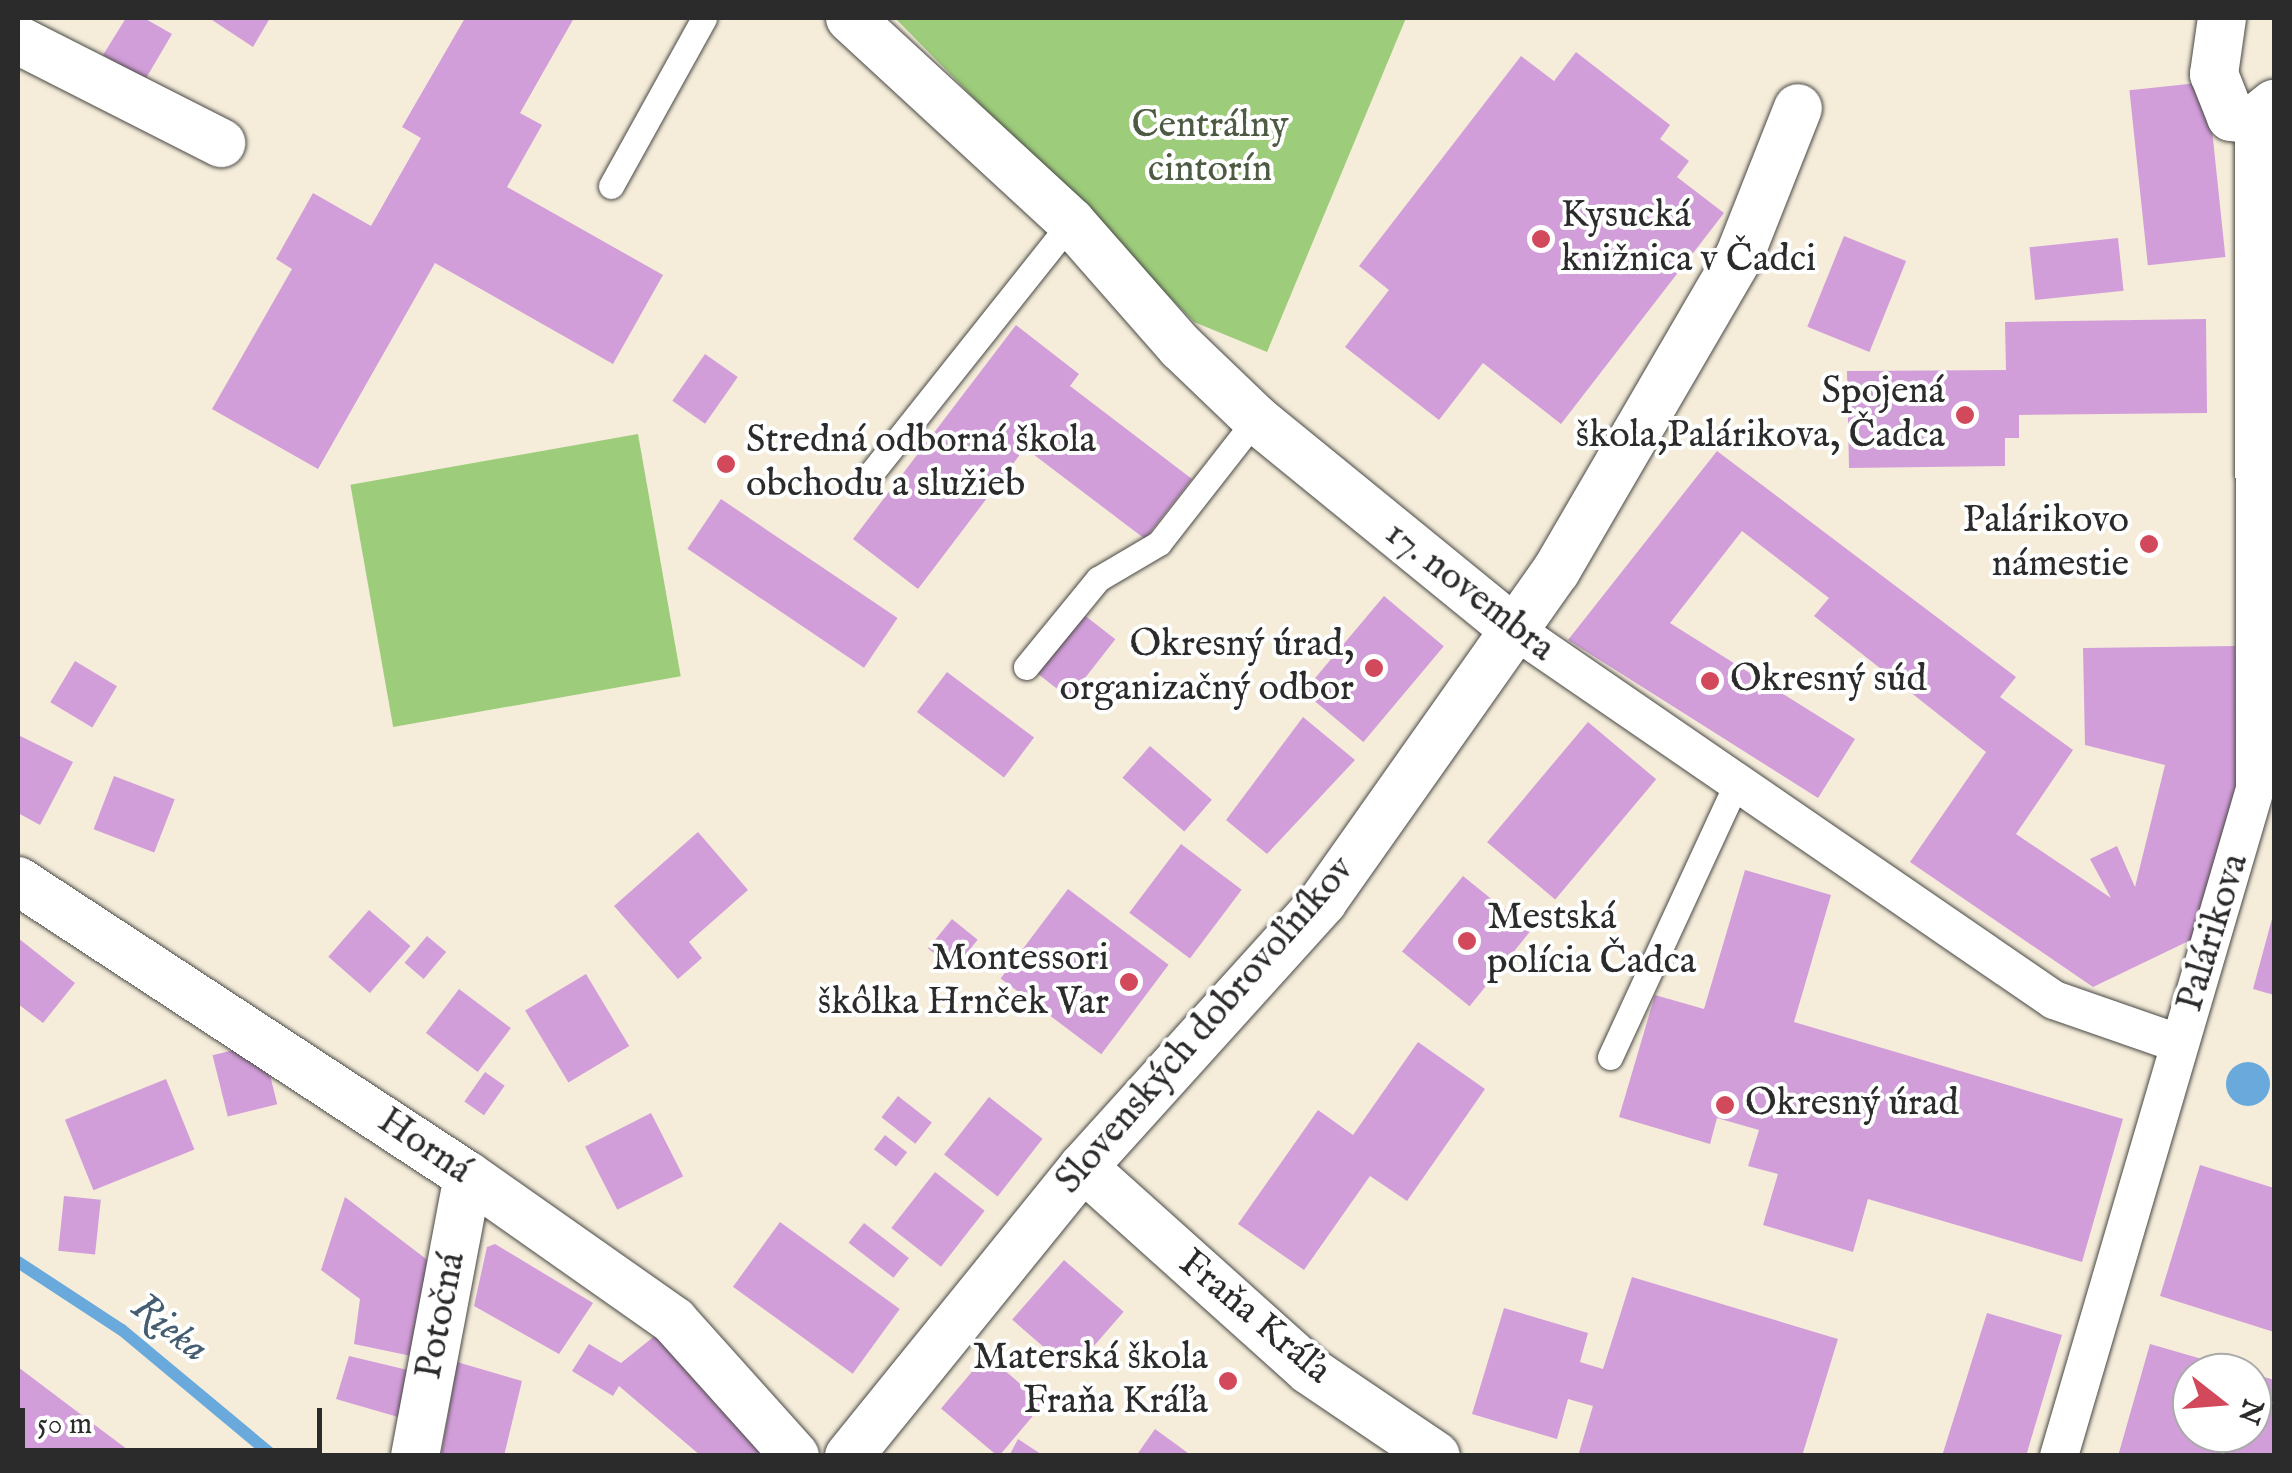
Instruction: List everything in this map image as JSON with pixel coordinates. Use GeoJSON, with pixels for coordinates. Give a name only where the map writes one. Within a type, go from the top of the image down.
{"type":"FeatureCollection","features":[{"type":"Feature","properties":{"kind":"street","name":"17. novembra"},"geometry":{"type":"LineString","coordinates":[[850,18],[1071,222],[1180,347],[1256,419],[1514,630],[1735,786],[2054,1000],[2180,1044]]}},
{"type":"Feature","properties":{"kind":"street"},"geometry":{"type":"LineString","coordinates":[[2222,18],[2214,74],[2231,116],[2264,112]]}},
{"type":"Feature","properties":{"kind":"street"},"geometry":{"type":"LineString","coordinates":[[18,40],[221,143]]}},
{"type":"Feature","properties":{"kind":"street","name":"Slovenských dobrovoľníkov"},"geometry":{"type":"LineString","coordinates":[[850,1456],[1082,1167],[1323,901],[1556,572],[1739,257],[1798,108]]}},
{"type":"Feature","properties":{"kind":"street","name":"Palárikova"},"geometry":{"type":"LineString","coordinates":[[2059,1456],[2255,790],[2264,112]]}},
{"type":"Feature","properties":{"kind":"street","name":"Horná"},"geometry":{"type":"LineString","coordinates":[[18,882],[468,1176],[674,1322],[794,1456]]}},
{"type":"Feature","properties":{"kind":"street","name":"Fraňa Kráľa"},"geometry":{"type":"LineString","coordinates":[[1082,1167],[1309,1370],[1436,1456]]}},
{"type":"Feature","properties":{"kind":"street","name":"Potočná"},"geometry":{"type":"LineString","coordinates":[[415,1456],[468,1176]]}},
{"type":"Feature","properties":{"kind":"lane"},"geometry":{"type":"LineString","coordinates":[[611,186],[704,18]]}},
{"type":"Feature","properties":{"kind":"lane"},"geometry":{"type":"LineString","coordinates":[[873,471],[1071,222]]}},
{"type":"Feature","properties":{"kind":"lane"},"geometry":{"type":"LineString","coordinates":[[1026,667],[1098,579],[1159,544],[1256,419]]}},
{"type":"Feature","properties":{"kind":"lane"},"geometry":{"type":"LineString","coordinates":[[1610,1057],[1735,786]]}},
{"type":"Feature","properties":{"kind":"green space","name":"Centrálny cintorín"},"geometry":{"type":"Polygon","coordinates":[[[895,18],[1406,18],[1267,352],[1194,322],[895,18]]]}},
{"type":"Feature","properties":{"kind":"green space"},"geometry":{"type":"Polygon","coordinates":[[[638,434],[681,676],[393,727],[350,485],[638,434]]]}},
{"type":"Feature","properties":{"kind":"water"},"geometry":{"type":"Polygon","coordinates":[[[2248,1062],[2264,1068],[2270,1084],[2264,1100],[2248,1106],[2232,1100],[2226,1084],[2232,1068],[2248,1062]]]}},
{"type":"Feature","properties":{"kind":"building"},"geometry":{"type":"Polygon","coordinates":[[[126,18],[144,18],[172,34],[145,80],[103,55],[126,18]]]}},
{"type":"Feature","properties":{"kind":"building"},"geometry":{"type":"Polygon","coordinates":[[[209,18],[270,18],[253,47],[209,18]]]}},
{"type":"Feature","properties":{"kind":"building"},"geometry":{"type":"Polygon","coordinates":[[[465,18],[574,18],[520,113],[542,125],[507,187],[663,275],[613,364],[435,263],[318,469],[212,409],[292,269],[276,259],[313,193],[371,226],[421,138],[402,127],[465,18]]]}},
{"type":"Feature","properties":{"kind":"building","name":"Kysucká knižnica v Čadci"},"geometry":{"type":"Polygon","coordinates":[[[1576,52],[1670,125],[1660,139],[1689,161],[1677,177],[1724,213],[1561,424],[1483,363],[1439,420],[1345,347],[1389,290],[1359,266],[1521,56],[1554,81],[1576,52]]]}},
{"type":"Feature","properties":{"kind":"building"},"geometry":{"type":"Polygon","coordinates":[[[2207,82],[2225,257],[2148,265],[2129,90],[2207,82]]]}},
{"type":"Feature","properties":{"kind":"building"},"geometry":{"type":"Polygon","coordinates":[[[1844,236],[1906,261],[1869,352],[1807,327],[1844,236]]]}},
{"type":"Feature","properties":{"kind":"building"},"geometry":{"type":"Polygon","coordinates":[[[2118,238],[2124,291],[2035,300],[2029,247],[2118,238]]]}},
{"type":"Feature","properties":{"kind":"building"},"geometry":{"type":"Polygon","coordinates":[[[2206,319],[2207,413],[2019,415],[2019,438],[2005,438],[2005,466],[1849,468],[1847,371],[2006,370],[2005,322],[2206,319]]]}},
{"type":"Feature","properties":{"kind":"building"},"geometry":{"type":"Polygon","coordinates":[[[1016,325],[1079,374],[1070,386],[1192,479],[1145,539],[1025,448],[918,589],[853,539],[1016,325]]]}},
{"type":"Feature","properties":{"kind":"building"},"geometry":{"type":"Polygon","coordinates":[[[705,354],[738,377],[705,424],[672,401],[705,354]]]}},
{"type":"Feature","properties":{"kind":"building"},"geometry":{"type":"Polygon","coordinates":[[[1717,451],[2016,677],[2000,697],[2073,750],[2016,834],[2111,898],[2090,859],[2117,846],[2135,887],[2165,765],[2085,745],[2083,648],[2235,646],[2236,783],[2197,937],[2093,987],[1910,862],[1986,752],[1814,616],[1829,598],[1742,531],[1670,623],[1855,739],[1818,798],[1568,640],[1717,451]]]}},
{"type":"Feature","properties":{"kind":"building"},"geometry":{"type":"Polygon","coordinates":[[[721,499],[898,618],[864,668],[687,549],[721,499]]]}},
{"type":"Feature","properties":{"kind":"building"},"geometry":{"type":"Polygon","coordinates":[[[1384,596],[1444,646],[1363,742],[1304,692],[1384,596]]]}},
{"type":"Feature","properties":{"kind":"building"},"geometry":{"type":"Polygon","coordinates":[[[1083,614],[1115,639],[1069,698],[1037,673],[1083,614]]]}},
{"type":"Feature","properties":{"kind":"building"},"geometry":{"type":"Polygon","coordinates":[[[75,661],[117,686],[92,727],[50,702],[75,661]]]}},
{"type":"Feature","properties":{"kind":"building"},"geometry":{"type":"Polygon","coordinates":[[[947,672],[1034,738],[1004,778],[917,712],[947,672]]]}},
{"type":"Feature","properties":{"kind":"building"},"geometry":{"type":"Polygon","coordinates":[[[1303,717],[1355,760],[1267,854],[1226,820],[1303,717]]]}},
{"type":"Feature","properties":{"kind":"building"},"geometry":{"type":"Polygon","coordinates":[[[1588,722],[1656,779],[1555,899],[1487,842],[1588,722]]]}},
{"type":"Feature","properties":{"kind":"building"},"geometry":{"type":"Polygon","coordinates":[[[18,735],[73,762],[40,825],[18,813],[18,735]]]}},
{"type":"Feature","properties":{"kind":"building"},"geometry":{"type":"Polygon","coordinates":[[[1150,746],[1212,800],[1184,831],[1122,778],[1150,746]]]}},
{"type":"Feature","properties":{"kind":"building"},"geometry":{"type":"Polygon","coordinates":[[[114,776],[175,799],[154,853],[94,829],[114,776]]]}},
{"type":"Feature","properties":{"kind":"building"},"geometry":{"type":"Polygon","coordinates":[[[698,832],[748,890],[689,942],[702,958],[678,979],[614,906],[698,832]]]}},
{"type":"Feature","properties":{"kind":"building"},"geometry":{"type":"Polygon","coordinates":[[[1181,844],[1242,890],[1190,958],[1129,913],[1181,844]]]}},
{"type":"Feature","properties":{"kind":"building"},"geometry":{"type":"Polygon","coordinates":[[[1745,870],[1831,895],[1794,1022],[2123,1119],[2082,1262],[1868,1199],[1853,1252],[1763,1225],[1778,1174],[1748,1166],[1759,1130],[1717,1118],[1710,1144],[1619,1117],[1655,995],[1704,1009],[1745,870]]]}},
{"type":"Feature","properties":{"kind":"building","name":"Mestská polícia Čadca"},"geometry":{"type":"Polygon","coordinates":[[[1463,876],[1531,931],[1470,1006],[1402,951],[1463,876]]]}},
{"type":"Feature","properties":{"kind":"building"},"geometry":{"type":"Polygon","coordinates":[[[1068,889],[1169,965],[1101,1054],[1001,978],[1068,889]]]}},
{"type":"Feature","properties":{"kind":"building"},"geometry":{"type":"Polygon","coordinates":[[[369,910],[411,946],[370,993],[328,957],[369,910]]]}},
{"type":"Feature","properties":{"kind":"building"},"geometry":{"type":"Polygon","coordinates":[[[2274,915],[2274,995],[2253,989],[2274,915]]]}},
{"type":"Feature","properties":{"kind":"building"},"geometry":{"type":"Polygon","coordinates":[[[952,919],[978,940],[954,969],[928,949],[952,919]]]}},
{"type":"Feature","properties":{"kind":"building"},"geometry":{"type":"Polygon","coordinates":[[[427,936],[446,952],[424,979],[405,963],[427,936]]]}},
{"type":"Feature","properties":{"kind":"building"},"geometry":{"type":"Polygon","coordinates":[[[18,938],[75,983],[43,1023],[18,1004],[18,938]]]}},
{"type":"Feature","properties":{"kind":"building"},"geometry":{"type":"Polygon","coordinates":[[[586,974],[629,1046],[568,1083],[525,1011],[586,974]]]}},
{"type":"Feature","properties":{"kind":"building"},"geometry":{"type":"Polygon","coordinates":[[[459,989],[511,1028],[478,1072],[426,1033],[459,989]]]}},
{"type":"Feature","properties":{"kind":"building"},"geometry":{"type":"Polygon","coordinates":[[[1418,1042],[1485,1089],[1407,1201],[1370,1176],[1304,1270],[1238,1224],[1318,1110],[1353,1135],[1418,1042]]]}},
{"type":"Feature","properties":{"kind":"building"},"geometry":{"type":"Polygon","coordinates":[[[262,1043],[277,1104],[228,1116],[213,1055],[262,1043]]]}},
{"type":"Feature","properties":{"kind":"building"},"geometry":{"type":"Polygon","coordinates":[[[485,1072],[505,1086],[484,1115],[464,1101],[485,1072]]]}},
{"type":"Feature","properties":{"kind":"building"},"geometry":{"type":"Polygon","coordinates":[[[166,1079],[194,1149],[93,1190],[65,1120],[166,1079]]]}},
{"type":"Feature","properties":{"kind":"building"},"geometry":{"type":"Polygon","coordinates":[[[898,1096],[932,1122],[915,1144],[881,1117],[898,1096]]]}},
{"type":"Feature","properties":{"kind":"building"},"geometry":{"type":"Polygon","coordinates":[[[989,1097],[1043,1139],[998,1196],[944,1155],[989,1097]]]}},
{"type":"Feature","properties":{"kind":"building"},"geometry":{"type":"Polygon","coordinates":[[[651,1113],[683,1176],[617,1210],[585,1147],[651,1113]]]}},
{"type":"Feature","properties":{"kind":"building"},"geometry":{"type":"Polygon","coordinates":[[[885,1135],[907,1152],[896,1166],[874,1149],[885,1135]]]}},
{"type":"Feature","properties":{"kind":"building"},"geometry":{"type":"Polygon","coordinates":[[[2200,1165],[2274,1188],[2274,1332],[2160,1296],[2200,1165]]]}},
{"type":"Feature","properties":{"kind":"building"},"geometry":{"type":"Polygon","coordinates":[[[935,1172],[985,1211],[941,1267],[891,1228],[935,1172]]]}},
{"type":"Feature","properties":{"kind":"building"},"geometry":{"type":"Polygon","coordinates":[[[64,1196],[101,1200],[95,1255],[58,1251],[64,1196]]]}},
{"type":"Feature","properties":{"kind":"building"},"geometry":{"type":"Polygon","coordinates":[[[345,1197],[430,1262],[416,1357],[354,1344],[360,1299],[321,1270],[345,1197]]]}},
{"type":"Feature","properties":{"kind":"building"},"geometry":{"type":"Polygon","coordinates":[[[780,1222],[900,1309],[853,1374],[733,1287],[780,1222]]]}},
{"type":"Feature","properties":{"kind":"building"},"geometry":{"type":"Polygon","coordinates":[[[864,1223],[909,1258],[894,1278],[849,1243],[864,1223]]]}},
{"type":"Feature","properties":{"kind":"building"},"geometry":{"type":"Polygon","coordinates":[[[495,1244],[593,1303],[559,1354],[474,1306],[487,1247],[495,1244]]]}},
{"type":"Feature","properties":{"kind":"building"},"geometry":{"type":"Polygon","coordinates":[[[1064,1260],[1124,1312],[1072,1371],[1012,1320],[1064,1260]]]}},
{"type":"Feature","properties":{"kind":"building"},"geometry":{"type":"Polygon","coordinates":[[[1632,1277],[1838,1339],[1802,1456],[1578,1456],[1593,1406],[1568,1399],[1557,1439],[1472,1414],[1504,1308],[1588,1333],[1580,1362],[1603,1369],[1632,1277]]]}},
{"type":"Feature","properties":{"kind":"building"},"geometry":{"type":"Polygon","coordinates":[[[1987,1313],[2062,1335],[2026,1456],[1942,1456],[1987,1313]]]}},
{"type":"Feature","properties":{"kind":"building"},"geometry":{"type":"Polygon","coordinates":[[[662,1330],[768,1456],[701,1456],[619,1386],[613,1396],[572,1371],[589,1344],[621,1363],[662,1330]]]}},
{"type":"Feature","properties":{"kind":"building"},"geometry":{"type":"Polygon","coordinates":[[[2150,1344],[2181,1353],[2172,1353],[2172,1453],[2272,1453],[2274,1380],[2274,1456],[2118,1456],[2150,1344]]]}},
{"type":"Feature","properties":{"kind":"building"},"geometry":{"type":"Polygon","coordinates":[[[986,1355],[1043,1403],[999,1456],[941,1409],[986,1355]]]}},
{"type":"Feature","properties":{"kind":"building"},"geometry":{"type":"Polygon","coordinates":[[[349,1356],[412,1371],[405,1419],[336,1399],[349,1356]]]}},
{"type":"Feature","properties":{"kind":"building"},"geometry":{"type":"Polygon","coordinates":[[[457,1362],[522,1381],[504,1456],[441,1456],[457,1362]]]}},
{"type":"Feature","properties":{"kind":"building"},"geometry":{"type":"Polygon","coordinates":[[[18,1367],[136,1456],[18,1456],[18,1367]]]}},
{"type":"Feature","properties":{"kind":"building"},"geometry":{"type":"Polygon","coordinates":[[[1155,1429],[1188,1453],[1186,1456],[1136,1456],[1155,1429]]]}},
{"type":"Feature","properties":{"kind":"building"},"geometry":{"type":"Polygon","coordinates":[[[1018,1439],[1044,1456],[1009,1456],[1018,1439]]]}},
{"type":"Feature","properties":{"kind":"waterway","name":"Rieka"},"geometry":{"type":"LineString","coordinates":[[18,1262],[122,1330],[273,1456]]}},
{"type":"Feature","properties":{"kind":"place","name":"Kysucká knižnica v Čadci"},"geometry":{"type":"Point","coordinates":[1541,239]}},
{"type":"Feature","properties":{"kind":"place","name":"Spojená škola,Palárikova, Čadca"},"geometry":{"type":"Point","coordinates":[1965,415]}},
{"type":"Feature","properties":{"kind":"place","name":"Stredná odborná škola obchodu a služieb"},"geometry":{"type":"Point","coordinates":[726,464]}},
{"type":"Feature","properties":{"kind":"place","name":"Palárikovo námestie"},"geometry":{"type":"Point","coordinates":[2149,544]}},
{"type":"Feature","properties":{"kind":"place","name":"Okresný úrad, organizačný odbor"},"geometry":{"type":"Point","coordinates":[1374,668]}},
{"type":"Feature","properties":{"kind":"place","name":"Okresný súd"},"geometry":{"type":"Point","coordinates":[1710,681]}},
{"type":"Feature","properties":{"kind":"place","name":"Mestská polícia Čadca"},"geometry":{"type":"Point","coordinates":[1467,941]}},
{"type":"Feature","properties":{"kind":"place","name":"Montessori škôlka Hrnček Var"},"geometry":{"type":"Point","coordinates":[1129,982]}},
{"type":"Feature","properties":{"kind":"place","name":"Okresný úrad"},"geometry":{"type":"Point","coordinates":[1725,1105]}},
{"type":"Feature","properties":{"kind":"place","name":"Materská škola Fraňa Kráľa"},"geometry":{"type":"Point","coordinates":[1228,1381]}}]}
